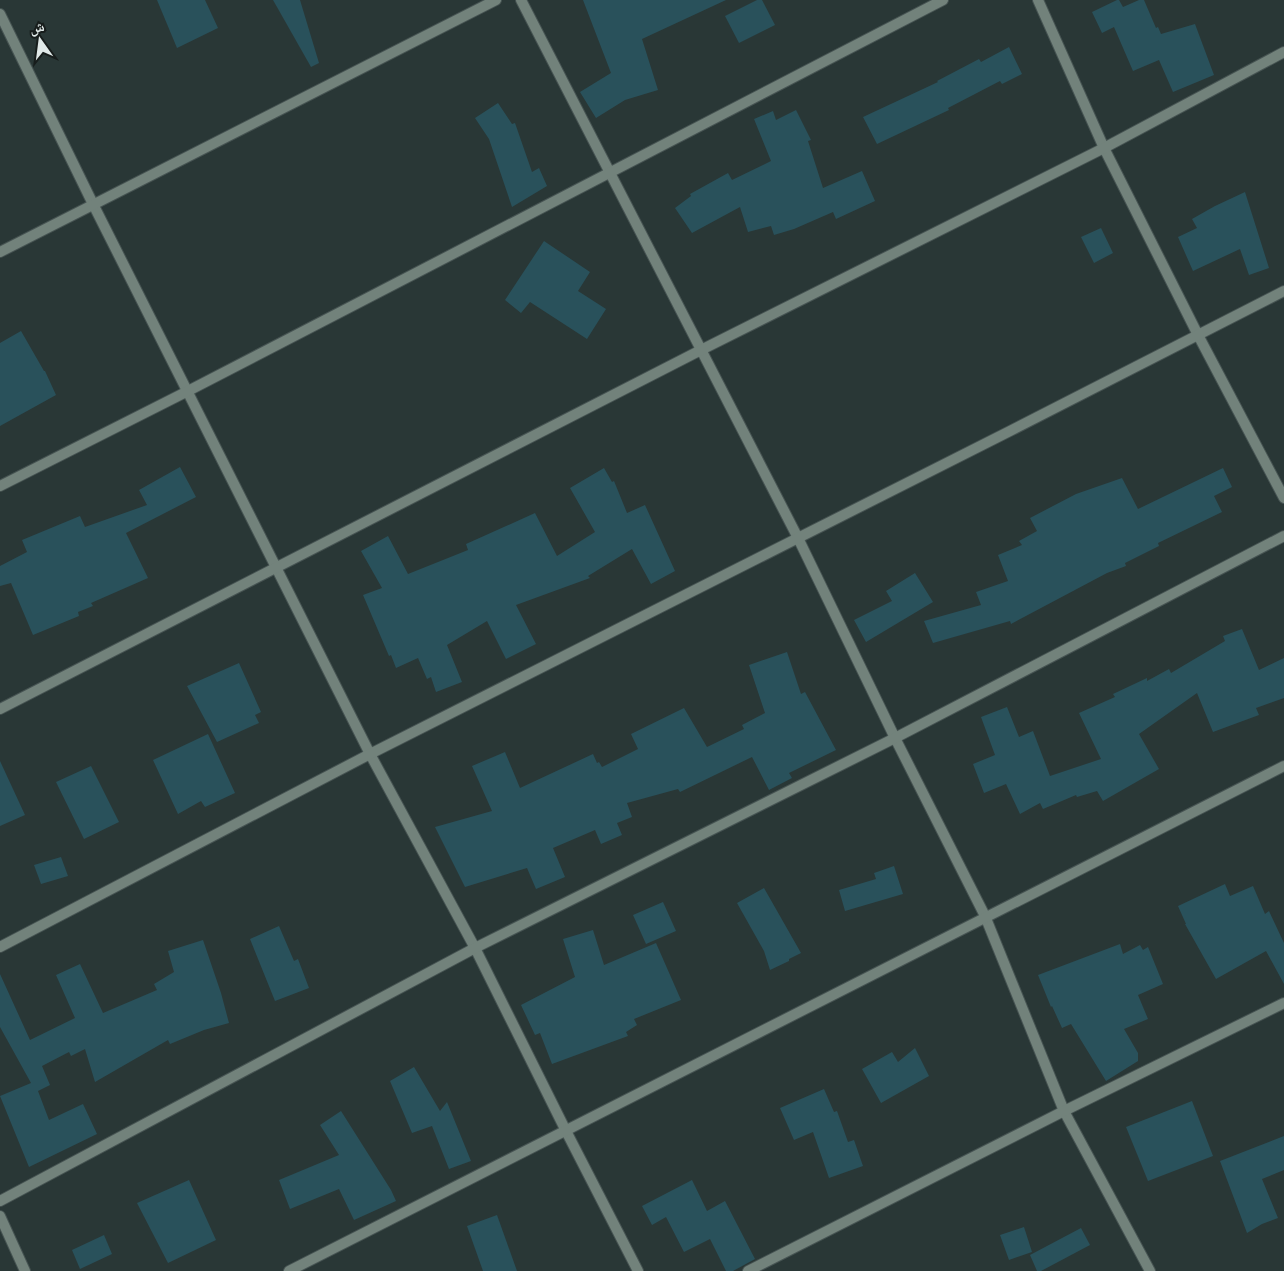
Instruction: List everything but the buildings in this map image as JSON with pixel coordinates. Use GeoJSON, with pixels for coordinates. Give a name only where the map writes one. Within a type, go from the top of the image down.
{"type":"FeatureCollection","features":[{"type":"Feature","properties":{"kind":"street"},"geometry":{"type":"LineString","coordinates":[[0,252],[496,0]]}},
{"type":"Feature","properties":{"kind":"street"},"geometry":{"type":"LineString","coordinates":[[521,0],[798,538],[895,738],[985,916],[1064,1111],[1150,1271]]}},
{"type":"Feature","properties":{"kind":"street"},"geometry":{"type":"LineString","coordinates":[[0,486],[188,391],[943,0]]}},
{"type":"Feature","properties":{"kind":"street"},"geometry":{"type":"LineString","coordinates":[[1038,0],[1104,148],[1284,498]]}},
{"type":"Feature","properties":{"kind":"street"},"geometry":{"type":"LineString","coordinates":[[0,14],[93,204],[370,754],[475,948],[566,1132],[638,1271]]}},
{"type":"Feature","properties":{"kind":"street"},"geometry":{"type":"LineString","coordinates":[[0,709],[701,350],[1104,148],[1284,52]]}},
{"type":"Feature","properties":{"kind":"street"},"geometry":{"type":"LineString","coordinates":[[0,947],[370,754],[1284,291]]}},
{"type":"Feature","properties":{"kind":"street"},"geometry":{"type":"LineString","coordinates":[[0,1201],[475,948],[895,738],[1284,536]]}},
{"type":"Feature","properties":{"kind":"street"},"geometry":{"type":"LineString","coordinates":[[289,1271],[566,1132],[985,916],[1284,766]]}},
{"type":"Feature","properties":{"kind":"street"},"geometry":{"type":"LineString","coordinates":[[748,1271],[1064,1111],[1284,1003]]}},
{"type":"Feature","properties":{"kind":"street"},"geometry":{"type":"LineString","coordinates":[[0,1216],[25,1271]]}}]}
